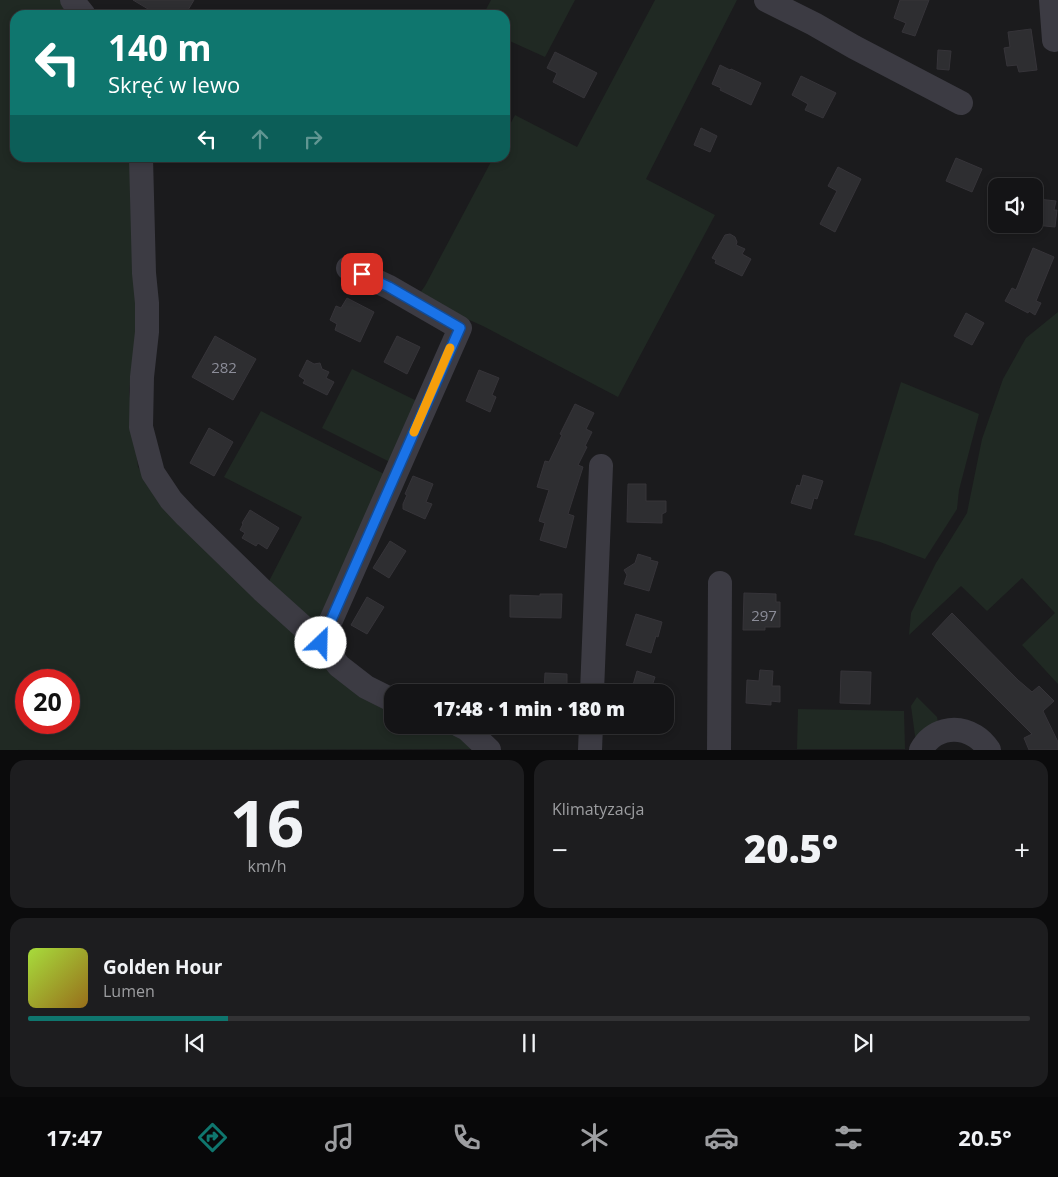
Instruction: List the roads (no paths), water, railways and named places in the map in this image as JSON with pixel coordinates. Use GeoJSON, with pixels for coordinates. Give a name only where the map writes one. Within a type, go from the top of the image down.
{"type":"FeatureCollection","features":[{"type":"Feature","properties":{"kind":"street"},"geometry":{"type":"LineString","coordinates":[[72,0],[80,10]]}},
{"type":"Feature","properties":{"kind":"street"},"geometry":{"type":"LineString","coordinates":[[766,0],[961,103]]}},
{"type":"Feature","properties":{"kind":"street"},"geometry":{"type":"LineString","coordinates":[[1051,0],[1054,40]]}},
{"type":"Feature","properties":{"kind":"street"},"geometry":{"type":"LineString","coordinates":[[141,162],[147,332],[142,377],[141,426],[153,473],[171,500],[186,516],[262,590],[321,643],[339,666],[366,687],[384,696]]}},
{"type":"Feature","properties":{"kind":"street"},"geometry":{"type":"LineString","coordinates":[[321,643],[460,328],[389,287],[348,268]]}},
{"type":"Feature","properties":{"kind":"street"},"geometry":{"type":"LineString","coordinates":[[592,684],[600,466]]}},
{"type":"Feature","properties":{"kind":"street"},"geometry":{"type":"LineString","coordinates":[[719,750],[720,583]]}},
{"type":"Feature","properties":{"kind":"street"},"geometry":{"type":"LineString","coordinates":[[921,750],[926,741],[941,732],[958,729],[974,735],[986,746]]}},
{"type":"Feature","properties":{"kind":"street"},"geometry":{"type":"LineString","coordinates":[[472,734],[489,750]]}},
{"type":"Feature","properties":{"kind":"street"},"geometry":{"type":"LineString","coordinates":[[590,750],[591,734]]}}]}
